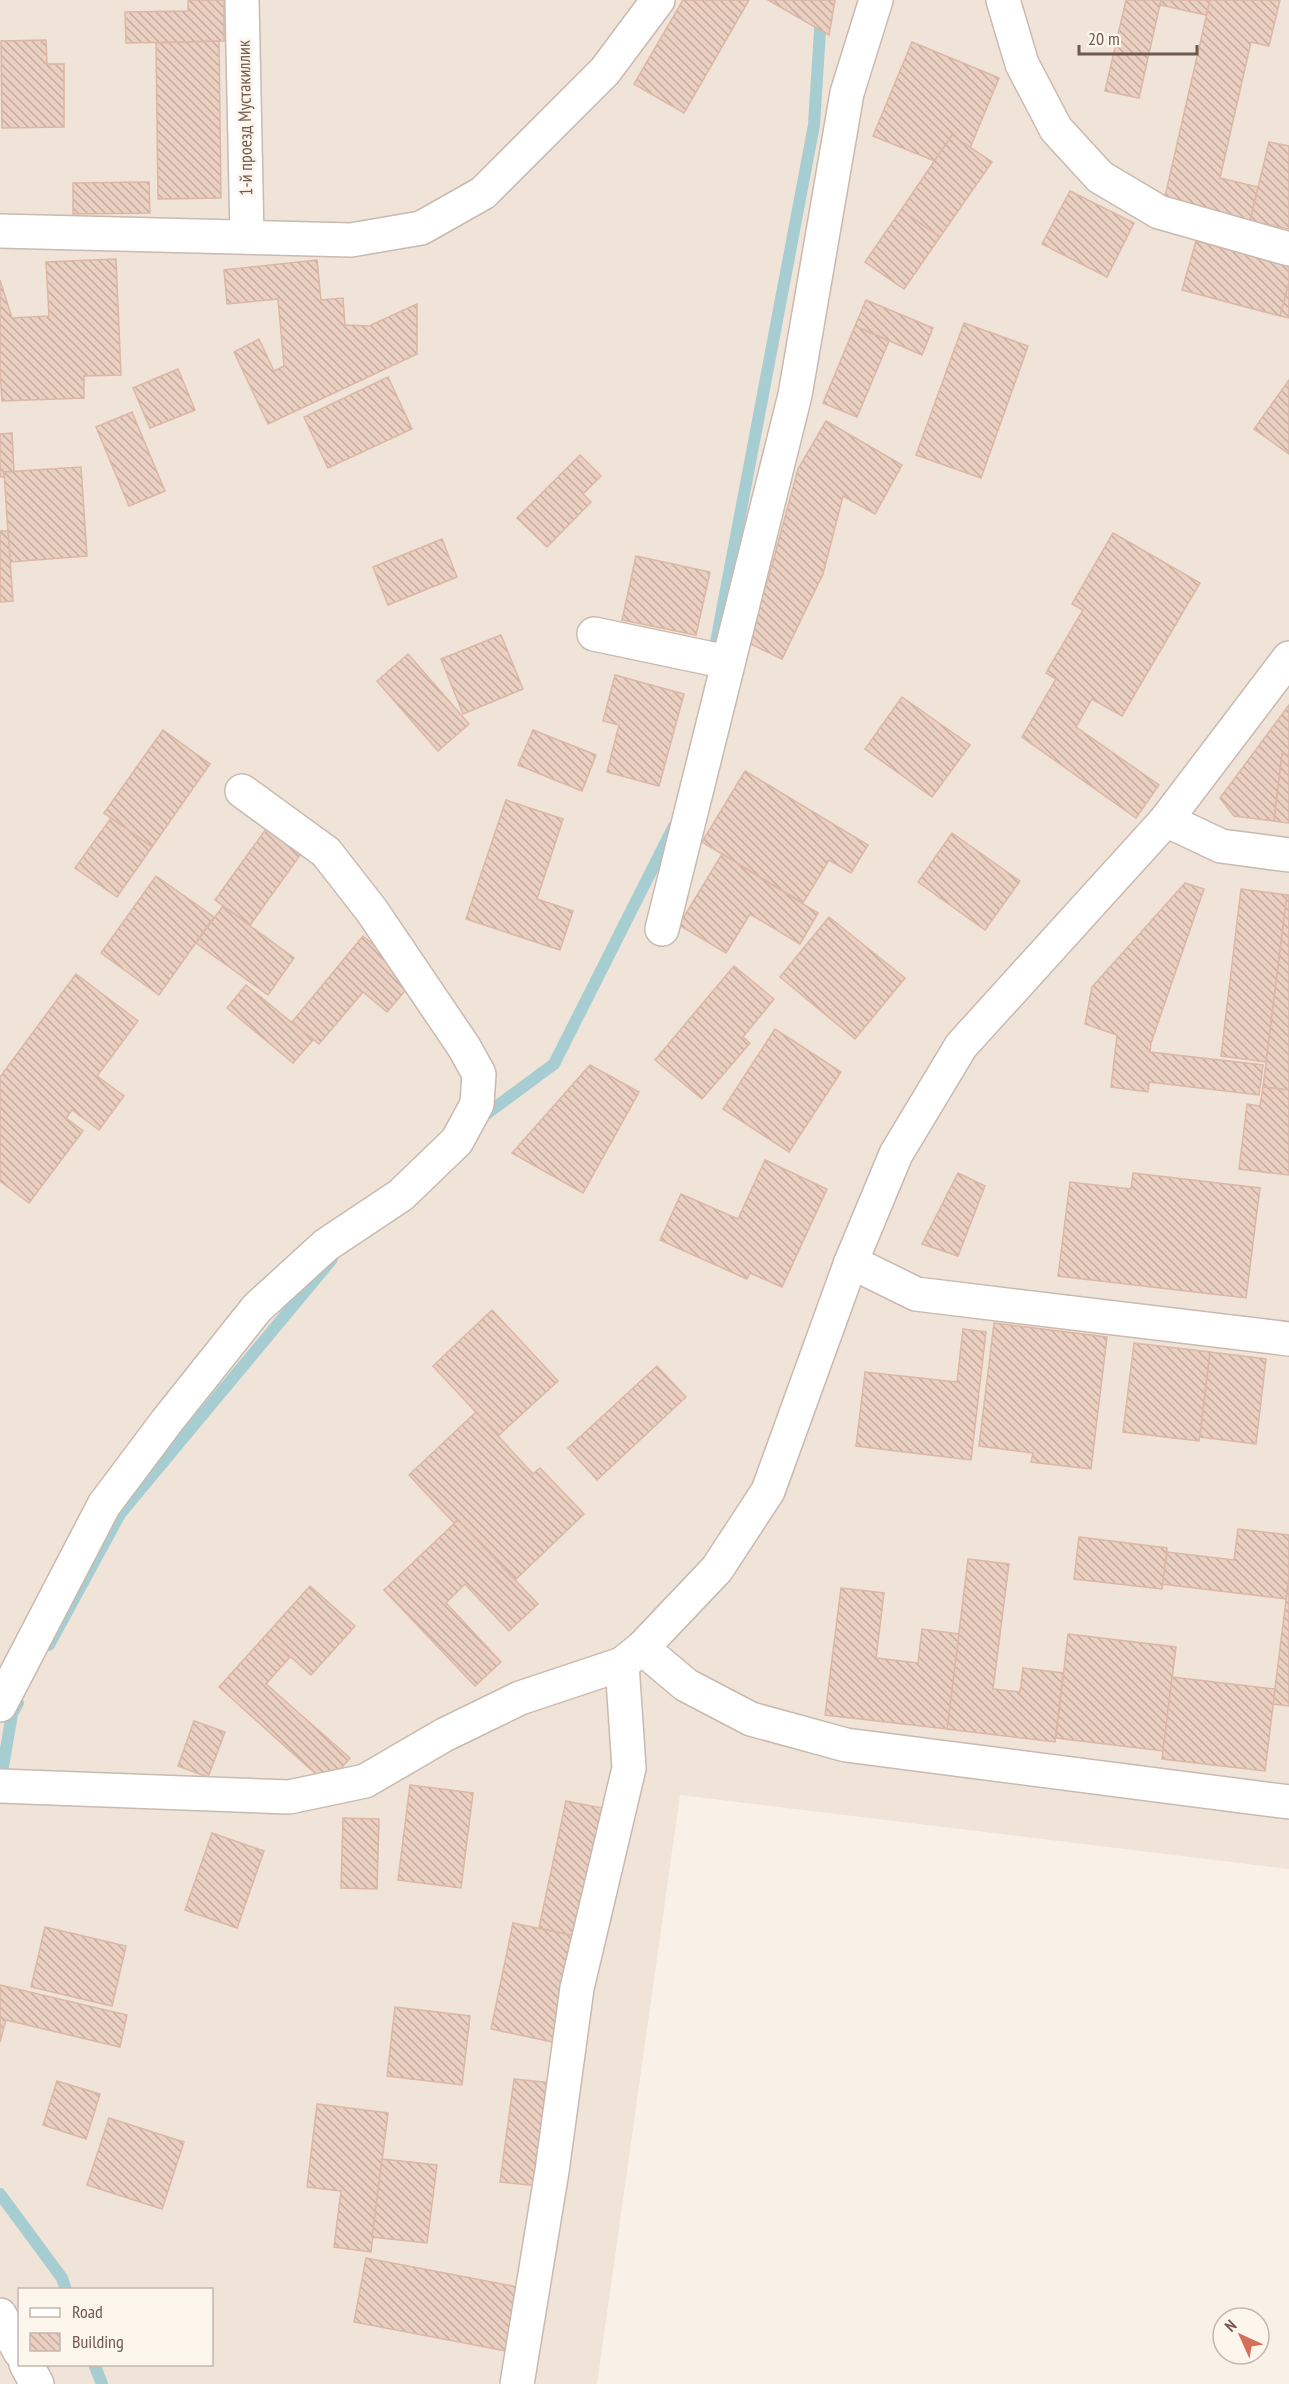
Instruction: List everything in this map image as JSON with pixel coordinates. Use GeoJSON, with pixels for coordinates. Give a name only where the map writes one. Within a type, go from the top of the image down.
{"type":"FeatureCollection","features":[{"type":"Feature","properties":{"kind":"street","name":"1-й проезд Мустакиллик"},"geometry":{"type":"LineString","coordinates":[[242,0],[247,237]]}},
{"type":"Feature","properties":{"kind":"street"},"geometry":{"type":"LineString","coordinates":[[0,231],[351,240],[421,228],[483,193],[605,71],[658,0]]}},
{"type":"Feature","properties":{"kind":"street"},"geometry":{"type":"LineString","coordinates":[[662,929],[795,394],[847,93],[876,0]]}},
{"type":"Feature","properties":{"kind":"street"},"geometry":{"type":"LineString","coordinates":[[1003,0],[1022,64],[1056,129],[1100,177],[1159,212],[1289,249]]}},
{"type":"Feature","properties":{"kind":"street"},"geometry":{"type":"LineString","coordinates":[[594,634],[727,662]]}},
{"type":"Feature","properties":{"kind":"street"},"geometry":{"type":"LineString","coordinates":[[7,1787],[289,1797],[354,1784],[365,1781],[444,1735],[520,1698],[632,1656],[717,1569],[768,1491],[851,1262],[896,1154],[961,1046],[1166,820],[1289,658]]}},
{"type":"Feature","properties":{"kind":"street"},"geometry":{"type":"LineString","coordinates":[[0,1705],[104,1505],[229,1342],[257,1308],[326,1245],[401,1195],[457,1142],[477,1104],[479,1074],[372,911],[326,852],[242,791]]}},
{"type":"Feature","properties":{"kind":"street"},"geometry":{"type":"LineString","coordinates":[[1166,820],[1221,846],[1289,855]]}},
{"type":"Feature","properties":{"kind":"street"},"geometry":{"type":"LineString","coordinates":[[851,1262],[916,1294],[1289,1339]]}},
{"type":"Feature","properties":{"kind":"street"},"geometry":{"type":"LineString","coordinates":[[632,1656],[751,1719],[846,1745],[1289,1802]]}},
{"type":"Feature","properties":{"kind":"street"},"geometry":{"type":"LineString","coordinates":[[517,2384],[552,2171],[577,1988],[629,1768],[632,1656]]}},
{"type":"Feature","properties":{"kind":"street"},"geometry":{"type":"LineString","coordinates":[[0,2315],[18,2348]]}},
{"type":"Feature","properties":{"kind":"street"},"geometry":{"type":"LineString","coordinates":[[27,2366],[37,2384]]}},
{"type":"Feature","properties":{"kind":"shaded area"},"geometry":{"type":"Polygon","coordinates":[[[0,0],[1289,0],[1289,1869],[680,1795],[597,2384],[0,2384],[0,0]]]}},
{"type":"Feature","properties":{"kind":"building"},"geometry":{"type":"Polygon","coordinates":[[[188,0],[224,0],[224,41],[126,43],[125,12],[188,11],[188,0]]]}},
{"type":"Feature","properties":{"kind":"building"},"geometry":{"type":"Polygon","coordinates":[[[683,0],[749,0],[684,113],[634,84],[683,0]]]}},
{"type":"Feature","properties":{"kind":"building"},"geometry":{"type":"Polygon","coordinates":[[[768,0],[835,0],[829,35],[768,0]]]}},
{"type":"Feature","properties":{"kind":"building"},"geometry":{"type":"Polygon","coordinates":[[[1126,0],[1161,0],[1139,98],[1105,91],[1126,0]]]}},
{"type":"Feature","properties":{"kind":"building"},"geometry":{"type":"Polygon","coordinates":[[[1161,0],[1210,0],[1206,15],[1160,5],[1161,0]]]}},
{"type":"Feature","properties":{"kind":"building"},"geometry":{"type":"Polygon","coordinates":[[[1210,0],[1280,0],[1269,46],[1251,42],[1220,178],[1258,187],[1250,221],[1164,201],[1210,0]]]}},
{"type":"Feature","properties":{"kind":"building"},"geometry":{"type":"Polygon","coordinates":[[[46,40],[47,64],[64,64],[64,127],[2,128],[1,41],[46,40]]]}},
{"type":"Feature","properties":{"kind":"building"},"geometry":{"type":"Polygon","coordinates":[[[219,41],[221,198],[158,199],[156,43],[219,41]]]}},
{"type":"Feature","properties":{"kind":"building"},"geometry":{"type":"Polygon","coordinates":[[[912,42],[999,78],[970,148],[952,135],[935,161],[873,136],[912,42]]]}},
{"type":"Feature","properties":{"kind":"building"},"geometry":{"type":"Polygon","coordinates":[[[952,135],[992,162],[940,237],[901,210],[952,135]]]}},
{"type":"Feature","properties":{"kind":"building"},"geometry":{"type":"Polygon","coordinates":[[[1269,142],[1289,146],[1289,229],[1250,221],[1269,142]]]}},
{"type":"Feature","properties":{"kind":"building"},"geometry":{"type":"Polygon","coordinates":[[[149,182],[150,213],[73,214],[73,183],[149,182]]]}},
{"type":"Feature","properties":{"kind":"building"},"geometry":{"type":"Polygon","coordinates":[[[1070,191],[1134,223],[1107,277],[1042,244],[1070,191]]]}},
{"type":"Feature","properties":{"kind":"building"},"geometry":{"type":"Polygon","coordinates":[[[901,210],[940,237],[904,289],[865,262],[901,210]]]}},
{"type":"Feature","properties":{"kind":"building"},"geometry":{"type":"Polygon","coordinates":[[[1196,241],[1289,266],[1289,283],[1280,316],[1182,290],[1196,241]]]}},
{"type":"Feature","properties":{"kind":"building"},"geometry":{"type":"Polygon","coordinates":[[[116,259],[121,375],[84,376],[84,398],[2,401],[0,280],[12,318],[49,316],[46,262],[116,259]]]}},
{"type":"Feature","properties":{"kind":"building"},"geometry":{"type":"Polygon","coordinates":[[[317,260],[321,300],[343,298],[345,325],[369,326],[417,304],[417,354],[268,424],[234,352],[259,339],[274,371],[284,366],[278,299],[227,304],[224,270],[317,260]]]}},
{"type":"Feature","properties":{"kind":"building"},"geometry":{"type":"Polygon","coordinates":[[[1289,283],[1289,318],[1280,316],[1289,283]]]}},
{"type":"Feature","properties":{"kind":"building"},"geometry":{"type":"Polygon","coordinates":[[[866,300],[933,328],[922,355],[855,326],[866,300]]]}},
{"type":"Feature","properties":{"kind":"building"},"geometry":{"type":"Polygon","coordinates":[[[964,323],[1028,346],[981,478],[916,455],[964,323]]]}},
{"type":"Feature","properties":{"kind":"building"},"geometry":{"type":"Polygon","coordinates":[[[855,326],[889,341],[857,417],[823,403],[855,326]]]}},
{"type":"Feature","properties":{"kind":"building"},"geometry":{"type":"Polygon","coordinates":[[[178,369],[195,410],[150,428],[133,388],[178,369]]]}},
{"type":"Feature","properties":{"kind":"building"},"geometry":{"type":"Polygon","coordinates":[[[388,377],[412,429],[328,468],[304,417],[388,377]]]}},
{"type":"Feature","properties":{"kind":"building"},"geometry":{"type":"Polygon","coordinates":[[[1289,380],[1289,454],[1254,429],[1289,380]]]}},
{"type":"Feature","properties":{"kind":"building"},"geometry":{"type":"Polygon","coordinates":[[[132,412],[165,491],[129,506],[96,427],[132,412]]]}},
{"type":"Feature","properties":{"kind":"building"},"geometry":{"type":"Polygon","coordinates":[[[826,421],[902,465],[875,514],[843,496],[823,574],[782,659],[740,639],[768,580],[798,469],[826,421]]]}},
{"type":"Feature","properties":{"kind":"building"},"geometry":{"type":"Polygon","coordinates":[[[12,433],[14,472],[4,472],[4,477],[0,477],[0,434],[12,433]]]}},
{"type":"Feature","properties":{"kind":"building"},"geometry":{"type":"Polygon","coordinates":[[[580,455],[601,476],[583,494],[591,502],[547,547],[517,518],[580,455]]]}},
{"type":"Feature","properties":{"kind":"building"},"geometry":{"type":"Polygon","coordinates":[[[81,467],[87,556],[10,562],[4,472],[81,467]]]}},
{"type":"Feature","properties":{"kind":"building"},"geometry":{"type":"Polygon","coordinates":[[[0,531],[8,531],[13,601],[0,602],[0,531]]]}},
{"type":"Feature","properties":{"kind":"building"},"geometry":{"type":"Polygon","coordinates":[[[1113,533],[1200,583],[1122,716],[1092,699],[1076,727],[1159,785],[1136,818],[1022,737],[1056,679],[1046,673],[1083,610],[1072,604],[1113,533]]]}},
{"type":"Feature","properties":{"kind":"building"},"geometry":{"type":"Polygon","coordinates":[[[442,539],[457,577],[388,605],[373,567],[442,539]]]}},
{"type":"Feature","properties":{"kind":"building"},"geometry":{"type":"Polygon","coordinates":[[[636,556],[710,572],[696,635],[622,620],[636,556]]]}},
{"type":"Feature","properties":{"kind":"building"},"geometry":{"type":"Polygon","coordinates":[[[501,635],[523,689],[463,714],[441,659],[501,635]]]}},
{"type":"Feature","properties":{"kind":"building"},"geometry":{"type":"Polygon","coordinates":[[[408,654],[469,724],[438,751],[377,681],[408,654]]]}},
{"type":"Feature","properties":{"kind":"building"},"geometry":{"type":"Polygon","coordinates":[[[615,675],[684,694],[659,786],[607,772],[619,725],[603,721],[615,675]]]}},
{"type":"Feature","properties":{"kind":"building"},"geometry":{"type":"Polygon","coordinates":[[[902,697],[970,745],[932,797],[865,749],[902,697]]]}},
{"type":"Feature","properties":{"kind":"building"},"geometry":{"type":"Polygon","coordinates":[[[1289,705],[1289,755],[1282,754],[1274,821],[1234,816],[1220,798],[1289,705]]]}},
{"type":"Feature","properties":{"kind":"building"},"geometry":{"type":"Polygon","coordinates":[[[163,730],[210,764],[152,847],[104,813],[163,730]]]}},
{"type":"Feature","properties":{"kind":"building"},"geometry":{"type":"Polygon","coordinates":[[[533,730],[596,755],[582,791],[518,765],[533,730]]]}},
{"type":"Feature","properties":{"kind":"building"},"geometry":{"type":"Polygon","coordinates":[[[1282,754],[1289,755],[1289,823],[1274,821],[1282,754]]]}},
{"type":"Feature","properties":{"kind":"building"},"geometry":{"type":"Polygon","coordinates":[[[745,771],[868,845],[851,873],[829,860],[803,903],[702,842],[745,771]]]}},
{"type":"Feature","properties":{"kind":"building"},"geometry":{"type":"Polygon","coordinates":[[[506,800],[563,819],[537,899],[573,911],[560,950],[466,919],[506,800]]]}},
{"type":"Feature","properties":{"kind":"building"},"geometry":{"type":"Polygon","coordinates":[[[111,818],[152,847],[117,897],[75,868],[111,818]]]}},
{"type":"Feature","properties":{"kind":"building"},"geometry":{"type":"Polygon","coordinates":[[[271,822],[306,847],[250,925],[215,900],[271,822]]]}},
{"type":"Feature","properties":{"kind":"building"},"geometry":{"type":"Polygon","coordinates":[[[952,833],[1020,881],[985,930],[918,882],[952,833]]]}},
{"type":"Feature","properties":{"kind":"building"},"geometry":{"type":"Polygon","coordinates":[[[722,854],[818,913],[800,944],[750,914],[726,953],[679,925],[722,854]]]}},
{"type":"Feature","properties":{"kind":"building"},"geometry":{"type":"Polygon","coordinates":[[[156,876],[214,917],[159,995],[101,953],[156,876]]]}},
{"type":"Feature","properties":{"kind":"building"},"geometry":{"type":"Polygon","coordinates":[[[1185,883],[1204,889],[1151,1043],[1150,1052],[1263,1065],[1259,1095],[1149,1082],[1148,1092],[1111,1087],[1117,1035],[1085,1024],[1092,987],[1185,883]]]}},
{"type":"Feature","properties":{"kind":"building"},"geometry":{"type":"Polygon","coordinates":[[[1241,889],[1287,895],[1266,1062],[1221,1056],[1241,889]]]}},
{"type":"Feature","properties":{"kind":"building"},"geometry":{"type":"Polygon","coordinates":[[[1287,895],[1289,895],[1289,1090],[1263,1087],[1287,895]]]}},
{"type":"Feature","properties":{"kind":"building"},"geometry":{"type":"Polygon","coordinates":[[[223,906],[294,958],[268,995],[196,943],[223,906]]]}},
{"type":"Feature","properties":{"kind":"building"},"geometry":{"type":"Polygon","coordinates":[[[829,917],[905,978],[855,1039],[780,977],[829,917]]]}},
{"type":"Feature","properties":{"kind":"building"},"geometry":{"type":"Polygon","coordinates":[[[363,936],[415,979],[387,1012],[363,992],[319,1044],[292,1022],[363,936]]]}},
{"type":"Feature","properties":{"kind":"building"},"geometry":{"type":"Polygon","coordinates":[[[734,966],[774,999],[743,1037],[750,1043],[702,1099],[655,1060],[734,966]]]}},
{"type":"Feature","properties":{"kind":"building"},"geometry":{"type":"Polygon","coordinates":[[[76,974],[138,1021],[97,1076],[124,1096],[99,1130],[72,1110],[66,1118],[83,1131],[29,1203],[0,1181],[0,1077],[76,974]]]}},
{"type":"Feature","properties":{"kind":"building"},"geometry":{"type":"Polygon","coordinates":[[[246,985],[313,1040],[293,1063],[227,1008],[246,985]]]}},
{"type":"Feature","properties":{"kind":"building"},"geometry":{"type":"Polygon","coordinates":[[[775,1029],[841,1072],[789,1152],[723,1109],[775,1029]]]}},
{"type":"Feature","properties":{"kind":"building"},"geometry":{"type":"Polygon","coordinates":[[[590,1065],[639,1092],[583,1193],[512,1153],[590,1065]]]}},
{"type":"Feature","properties":{"kind":"building"},"geometry":{"type":"Polygon","coordinates":[[[1263,1087],[1289,1090],[1289,1175],[1239,1169],[1247,1104],[1260,1106],[1263,1087]]]}},
{"type":"Feature","properties":{"kind":"building"},"geometry":{"type":"Polygon","coordinates":[[[765,1160],[827,1189],[782,1287],[750,1273],[747,1279],[660,1240],[681,1194],[738,1219],[765,1160]]]}},
{"type":"Feature","properties":{"kind":"building"},"geometry":{"type":"Polygon","coordinates":[[[958,1173],[985,1186],[958,1256],[922,1244],[958,1173]]]}},
{"type":"Feature","properties":{"kind":"building"},"geometry":{"type":"Polygon","coordinates":[[[1133,1173],[1260,1188],[1246,1298],[1058,1276],[1070,1182],[1131,1189],[1133,1173]]]}},
{"type":"Feature","properties":{"kind":"building"},"geometry":{"type":"Polygon","coordinates":[[[492,1310],[558,1381],[498,1436],[433,1366],[492,1310]]]}},
{"type":"Feature","properties":{"kind":"building"},"geometry":{"type":"Polygon","coordinates":[[[994,1323],[1107,1337],[1091,1469],[1031,1462],[1033,1453],[979,1446],[994,1323]]]}},
{"type":"Feature","properties":{"kind":"building"},"geometry":{"type":"Polygon","coordinates":[[[963,1329],[986,1332],[971,1460],[856,1446],[865,1372],[957,1382],[963,1329]]]}},
{"type":"Feature","properties":{"kind":"building"},"geometry":{"type":"Polygon","coordinates":[[[1134,1343],[1210,1352],[1199,1441],[1123,1432],[1134,1343]]]}},
{"type":"Feature","properties":{"kind":"building"},"geometry":{"type":"Polygon","coordinates":[[[1210,1352],[1266,1359],[1256,1444],[1200,1437],[1210,1352]]]}},
{"type":"Feature","properties":{"kind":"building"},"geometry":{"type":"Polygon","coordinates":[[[657,1366],[686,1397],[597,1480],[568,1448],[657,1366]]]}},
{"type":"Feature","properties":{"kind":"building"},"geometry":{"type":"Polygon","coordinates":[[[476,1412],[533,1474],[540,1468],[584,1514],[515,1580],[458,1520],[454,1523],[409,1475],[476,1412]]]}},
{"type":"Feature","properties":{"kind":"building"},"geometry":{"type":"Polygon","coordinates":[[[458,1520],[538,1604],[509,1631],[465,1584],[446,1603],[501,1662],[475,1686],[384,1590],[458,1520]]]}},
{"type":"Feature","properties":{"kind":"building"},"geometry":{"type":"Polygon","coordinates":[[[1238,1529],[1289,1535],[1289,1577],[1286,1599],[1162,1584],[1167,1552],[1234,1560],[1238,1529]]]}},
{"type":"Feature","properties":{"kind":"building"},"geometry":{"type":"Polygon","coordinates":[[[1079,1537],[1167,1548],[1162,1589],[1074,1579],[1079,1537]]]}},
{"type":"Feature","properties":{"kind":"building"},"geometry":{"type":"Polygon","coordinates":[[[968,1559],[1009,1564],[993,1689],[1020,1692],[1023,1668],[1063,1673],[1055,1742],[947,1729],[968,1559]]]}},
{"type":"Feature","properties":{"kind":"building"},"geometry":{"type":"Polygon","coordinates":[[[1289,1577],[1289,1706],[1273,1704],[1289,1577]]]}},
{"type":"Feature","properties":{"kind":"building"},"geometry":{"type":"Polygon","coordinates":[[[310,1586],[355,1626],[311,1675],[266,1635],[310,1586]]]}},
{"type":"Feature","properties":{"kind":"building"},"geometry":{"type":"Polygon","coordinates":[[[841,1588],[884,1593],[876,1658],[918,1663],[922,1629],[959,1634],[947,1729],[825,1715],[841,1588]]]}},
{"type":"Feature","properties":{"kind":"building"},"geometry":{"type":"Polygon","coordinates":[[[1068,1634],[1176,1647],[1163,1751],[1056,1738],[1068,1634]]]}},
{"type":"Feature","properties":{"kind":"building"},"geometry":{"type":"Polygon","coordinates":[[[266,1635],[290,1657],[266,1684],[350,1758],[327,1784],[219,1687],[266,1635]]]}},
{"type":"Feature","properties":{"kind":"building"},"geometry":{"type":"Polygon","coordinates":[[[1172,1677],[1275,1689],[1265,1771],[1162,1759],[1172,1677]]]}},
{"type":"Feature","properties":{"kind":"building"},"geometry":{"type":"Polygon","coordinates":[[[194,1721],[225,1732],[208,1777],[178,1766],[194,1721]]]}},
{"type":"Feature","properties":{"kind":"building"},"geometry":{"type":"Polygon","coordinates":[[[410,1785],[473,1793],[461,1888],[398,1880],[410,1785]]]}},
{"type":"Feature","properties":{"kind":"building"},"geometry":{"type":"Polygon","coordinates":[[[566,1801],[602,1808],[575,1936],[539,1928],[566,1801]]]}},
{"type":"Feature","properties":{"kind":"building"},"geometry":{"type":"Polygon","coordinates":[[[343,1818],[379,1819],[377,1889],[341,1888],[343,1818]]]}},
{"type":"Feature","properties":{"kind":"building"},"geometry":{"type":"Polygon","coordinates":[[[212,1833],[264,1851],[237,1928],[185,1910],[212,1833]]]}},
{"type":"Feature","properties":{"kind":"building"},"geometry":{"type":"Polygon","coordinates":[[[513,1923],[575,1936],[553,2042],[491,2029],[513,1923]]]}},
{"type":"Feature","properties":{"kind":"building"},"geometry":{"type":"Polygon","coordinates":[[[45,1927],[126,1946],[112,2006],[31,1987],[45,1927]]]}},
{"type":"Feature","properties":{"kind":"building"},"geometry":{"type":"Polygon","coordinates":[[[0,1985],[127,2015],[120,2047],[6,2020],[0,2042],[0,1985]]]}},
{"type":"Feature","properties":{"kind":"building"},"geometry":{"type":"Polygon","coordinates":[[[395,2007],[470,2016],[462,2085],[387,2076],[395,2007]]]}},
{"type":"Feature","properties":{"kind":"building"},"geometry":{"type":"Polygon","coordinates":[[[514,2079],[552,2083],[539,2186],[500,2182],[514,2079]]]}},
{"type":"Feature","properties":{"kind":"building"},"geometry":{"type":"Polygon","coordinates":[[[57,2081],[100,2094],[86,2139],[43,2125],[57,2081]]]}},
{"type":"Feature","properties":{"kind":"building"},"geometry":{"type":"Polygon","coordinates":[[[317,2104],[388,2113],[371,2252],[334,2247],[341,2191],[307,2187],[317,2104]]]}},
{"type":"Feature","properties":{"kind":"building"},"geometry":{"type":"Polygon","coordinates":[[[109,2118],[184,2142],[162,2209],[87,2185],[109,2118]]]}},
{"type":"Feature","properties":{"kind":"building"},"geometry":{"type":"Polygon","coordinates":[[[382,2159],[437,2165],[427,2243],[372,2237],[382,2159]]]}},
{"type":"Feature","properties":{"kind":"building"},"geometry":{"type":"Polygon","coordinates":[[[366,2258],[523,2288],[511,2352],[354,2322],[366,2258]]]}},
{"type":"Feature","properties":{"kind":"waterway"},"geometry":{"type":"LineString","coordinates":[[713,658],[814,125],[822,0]]}},
{"type":"Feature","properties":{"kind":"waterway"},"geometry":{"type":"LineString","coordinates":[[481,1118],[554,1064],[674,826]]}},
{"type":"Feature","properties":{"kind":"waterway"},"geometry":{"type":"LineString","coordinates":[[49,1645],[120,1514],[332,1259]]}},
{"type":"Feature","properties":{"kind":"waterway"},"geometry":{"type":"LineString","coordinates":[[0,1784],[12,1714],[18,1703]]}},
{"type":"Feature","properties":{"kind":"waterway"},"geometry":{"type":"LineString","coordinates":[[0,2194],[62,2278],[65,2288]]}},
{"type":"Feature","properties":{"kind":"waterway"},"geometry":{"type":"LineString","coordinates":[[95,2366],[102,2384]]}}]}
